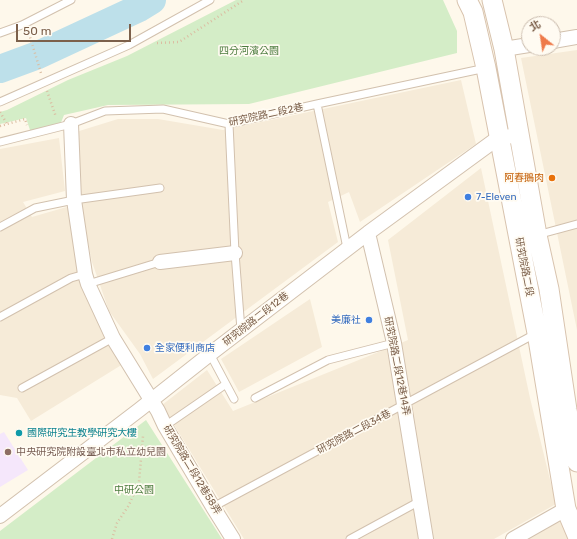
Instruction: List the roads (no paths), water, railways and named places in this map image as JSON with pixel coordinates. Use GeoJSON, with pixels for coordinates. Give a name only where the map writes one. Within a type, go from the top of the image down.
{"type":"FeatureCollection","features":[{"type":"Feature","properties":{"kind":"main road","name":"研究院路二段"},"geometry":{"type":"LineString","coordinates":[[467,0],[473,12],[486,68],[536,333],[566,509],[577,535]]}},
{"type":"Feature","properties":{"kind":"main road","name":"研究院路二段"},"geometry":{"type":"LineString","coordinates":[[492,0],[504,49],[537,235],[572,409],[577,462]]}},
{"type":"Feature","properties":{"kind":"street"},"geometry":{"type":"LineString","coordinates":[[561,40],[577,37]]}},
{"type":"Feature","properties":{"kind":"street"},"geometry":{"type":"LineString","coordinates":[[504,49],[521,46]]}},
{"type":"Feature","properties":{"kind":"street","name":"研究院路二段12巷58弄"},"geometry":{"type":"LineString","coordinates":[[65,125],[74,200],[87,279],[113,338],[158,411],[165,426],[233,539]]}},
{"type":"Feature","properties":{"kind":"street","name":"研究院路二段12巷"},"geometry":{"type":"LineString","coordinates":[[0,516],[151,401],[368,232],[498,138],[519,135]]}},
{"type":"Feature","properties":{"kind":"street","name":"研究院路二段12巷14弄"},"geometry":{"type":"LineString","coordinates":[[368,232],[394,343],[426,539]]}},
{"type":"Feature","properties":{"kind":"street"},"geometry":{"type":"LineString","coordinates":[[160,262],[234,254]]}},
{"type":"Feature","properties":{"kind":"street"},"geometry":{"type":"LineString","coordinates":[[513,539],[566,509]]}},
{"type":"Feature","properties":{"kind":"lane"},"geometry":{"type":"LineString","coordinates":[[0,33],[22,25],[71,0]]}},
{"type":"Feature","properties":{"kind":"lane"},"geometry":{"type":"LineString","coordinates":[[0,102],[130,45],[210,0]]}},
{"type":"Feature","properties":{"kind":"lane","name":"研究院路二段2巷"},"geometry":{"type":"LineString","coordinates":[[0,142],[65,125],[105,111],[163,109],[229,124],[486,68]]}},
{"type":"Feature","properties":{"kind":"lane"},"geometry":{"type":"LineString","coordinates":[[317,104],[347,248]]}},
{"type":"Feature","properties":{"kind":"lane"},"geometry":{"type":"LineString","coordinates":[[229,124],[234,254],[241,331]]}},
{"type":"Feature","properties":{"kind":"lane"},"geometry":{"type":"LineString","coordinates":[[0,227],[35,208],[74,200],[160,188]]}},
{"type":"Feature","properties":{"kind":"lane"},"geometry":{"type":"LineString","coordinates":[[537,235],[577,224]]}},
{"type":"Feature","properties":{"kind":"lane"},"geometry":{"type":"LineString","coordinates":[[0,317],[71,278],[87,279],[160,262]]}},
{"type":"Feature","properties":{"kind":"lane","name":"研究院路二段34巷"},"geometry":{"type":"LineString","coordinates":[[213,507],[405,405],[536,333]]}},
{"type":"Feature","properties":{"kind":"lane"},"geometry":{"type":"LineString","coordinates":[[22,388],[113,338]]}},
{"type":"Feature","properties":{"kind":"lane"},"geometry":{"type":"LineString","coordinates":[[254,398],[328,360],[394,343]]}},
{"type":"Feature","properties":{"kind":"lane"},"geometry":{"type":"LineString","coordinates":[[210,354],[234,399]]}},
{"type":"Feature","properties":{"kind":"lane"},"geometry":{"type":"LineString","coordinates":[[165,426],[226,384]]}},
{"type":"Feature","properties":{"kind":"lane"},"geometry":{"type":"LineString","coordinates":[[350,539],[420,501]]}},
{"type":"Feature","properties":{"kind":"waterway"},"geometry":{"type":"LineString","coordinates":[[0,69],[38,55],[139,8],[152,0]]}},
{"type":"Feature","properties":{"kind":"place","name":"阿春鵝肉"},"geometry":{"type":"Point","coordinates":[552,178]}},
{"type":"Feature","properties":{"kind":"place","name":"7-Eleven"},"geometry":{"type":"Point","coordinates":[468,197]}},
{"type":"Feature","properties":{"kind":"place","name":"美廉社"},"geometry":{"type":"Point","coordinates":[369,320]}},
{"type":"Feature","properties":{"kind":"place","name":"全家便利商店"},"geometry":{"type":"Point","coordinates":[147,348]}},
{"type":"Feature","properties":{"kind":"place","name":"國際研究生教學研究大樓"},"geometry":{"type":"Point","coordinates":[19,433]}},
{"type":"Feature","properties":{"kind":"place","name":"中央研究院附設臺北市私立幼兒園"},"geometry":{"type":"Point","coordinates":[8,452]}},
{"type":"Feature","properties":{"kind":"park label","name":"四分河濱公園"},"geometry":{"type":"Point","coordinates":[249,51]}},
{"type":"Feature","properties":{"kind":"park label","name":"中研公園"},"geometry":{"type":"Point","coordinates":[134,490]}}]}
